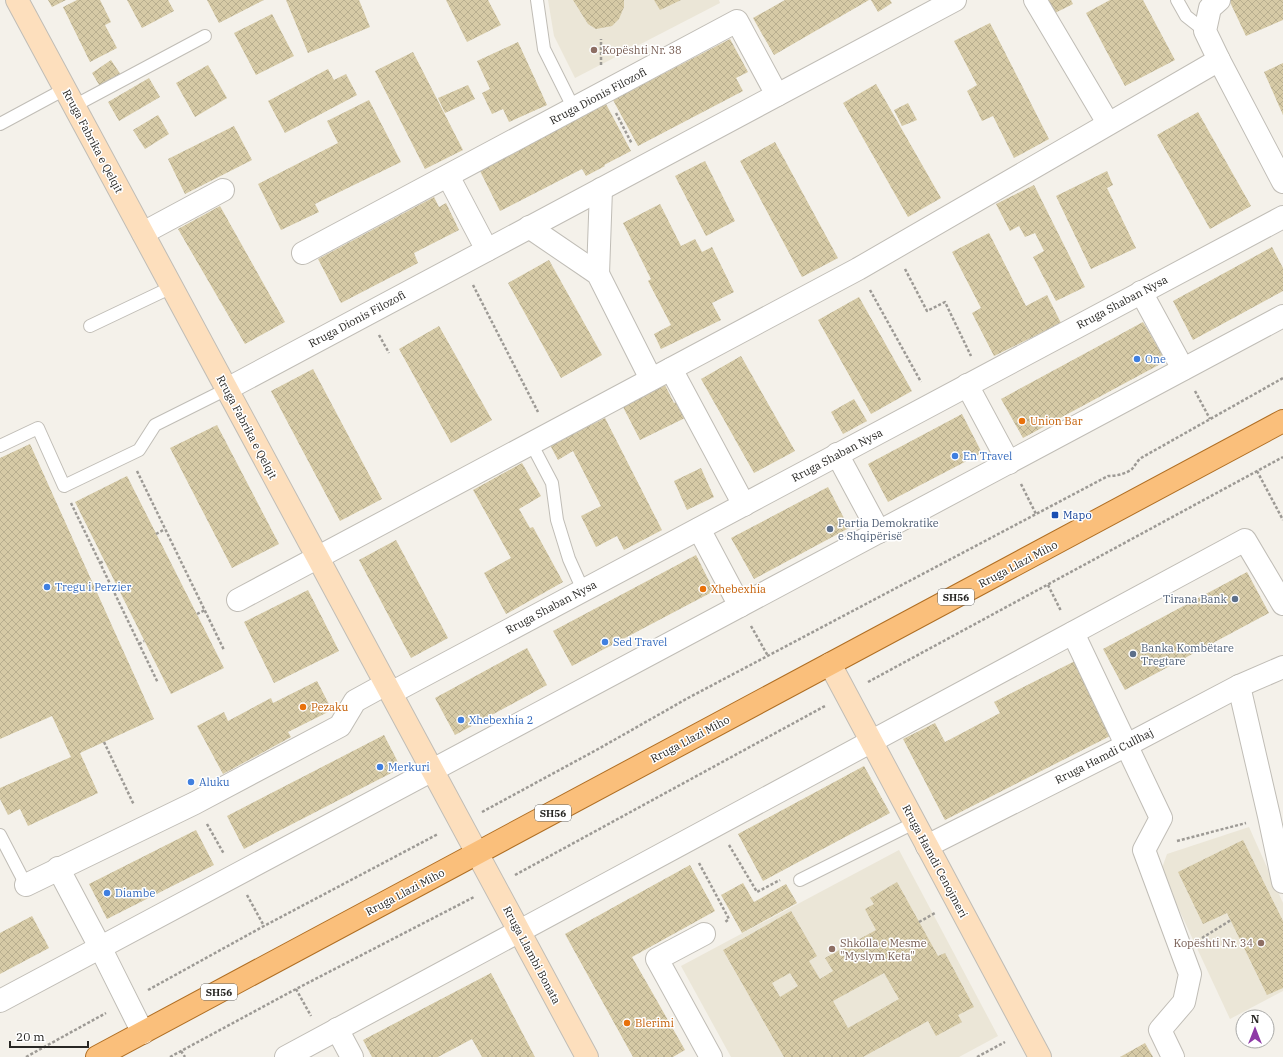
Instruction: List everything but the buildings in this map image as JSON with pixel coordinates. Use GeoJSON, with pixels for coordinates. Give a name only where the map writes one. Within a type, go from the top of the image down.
{"type":"FeatureCollection","features":[{"type":"Feature","properties":{"kind":"main road","name":"Rruga Llazi Miho"},"geometry":{"type":"LineString","coordinates":[[97,1057],[1283,421]]}},
{"type":"Feature","properties":{"kind":"street","name":"Rruga Fabrika e Qelqit"},"geometry":{"type":"LineString","coordinates":[[17,0],[477,853]]}},
{"type":"Feature","properties":{"kind":"street","name":"Rruga Dionis Filozofi"},"geometry":{"type":"LineString","coordinates":[[227,389],[955,0]]}},
{"type":"Feature","properties":{"kind":"street"},"geometry":{"type":"LineString","coordinates":[[1035,0],[1108,123]]}},
{"type":"Feature","properties":{"kind":"street"},"geometry":{"type":"LineString","coordinates":[[1219,0],[1210,8],[1205,31],[1283,182]]}},
{"type":"Feature","properties":{"kind":"street","name":"Rruga Dionis Filozofi"},"geometry":{"type":"LineString","coordinates":[[303,253],[737,21],[777,95]]}},
{"type":"Feature","properties":{"kind":"street"},"geometry":{"type":"LineString","coordinates":[[238,600],[858,269],[1219,60]]}},
{"type":"Feature","properties":{"kind":"street"},"geometry":{"type":"LineString","coordinates":[[448,176],[487,250]]}},
{"type":"Feature","properties":{"kind":"street"},"geometry":{"type":"LineString","coordinates":[[601,189],[598,274],[651,379]]}},
{"type":"Feature","properties":{"kind":"street"},"geometry":{"type":"LineString","coordinates":[[142,233],[223,190]]}},
{"type":"Feature","properties":{"kind":"street","name":"Rruga Shaban Nysa"},"geometry":{"type":"LineString","coordinates":[[195,803],[340,726],[355,701],[388,689],[583,590],[1283,217]]}},
{"type":"Feature","properties":{"kind":"street"},"geometry":{"type":"LineString","coordinates":[[529,227],[598,274]]}},
{"type":"Feature","properties":{"kind":"street"},"geometry":{"type":"LineString","coordinates":[[1141,292],[1183,370]]}},
{"type":"Feature","properties":{"kind":"street"},"geometry":{"type":"LineString","coordinates":[[0,1001],[1283,316]]}},
{"type":"Feature","properties":{"kind":"street"},"geometry":{"type":"LineString","coordinates":[[671,369],[744,505]]}},
{"type":"Feature","properties":{"kind":"street"},"geometry":{"type":"LineString","coordinates":[[974,381],[1009,463]]}},
{"type":"Feature","properties":{"kind":"street"},"geometry":{"type":"LineString","coordinates":[[838,454],[879,532]]}},
{"type":"Feature","properties":{"kind":"street"},"geometry":{"type":"LineString","coordinates":[[699,529],[740,606]]}},
{"type":"Feature","properties":{"kind":"street"},"geometry":{"type":"LineString","coordinates":[[286,1057],[1245,540],[1283,604]]}},
{"type":"Feature","properties":{"kind":"street"},"geometry":{"type":"LineString","coordinates":[[1073,633],[1161,818],[1144,850],[1190,974],[1184,1002],[1160,1030],[1173,1057]]}},
{"type":"Feature","properties":{"kind":"street","name":"Rruga Hamdi Cenojmeri"},"geometry":{"type":"LineString","coordinates":[[830,664],[1040,1057]]}},
{"type":"Feature","properties":{"kind":"street","name":"Rruga Hamdi Cullhaj"},"geometry":{"type":"LineString","coordinates":[[927,846],[1127,745],[1238,686],[1283,667]]}},
{"type":"Feature","properties":{"kind":"street"},"geometry":{"type":"LineString","coordinates":[[1238,686],[1283,882]]}},
{"type":"Feature","properties":{"kind":"street"},"geometry":{"type":"LineString","coordinates":[[26,884],[195,803]]}},
{"type":"Feature","properties":{"kind":"street","name":"Rruga Llambi Bonata"},"geometry":{"type":"LineString","coordinates":[[477,853],[587,1057]]}},
{"type":"Feature","properties":{"kind":"street"},"geometry":{"type":"LineString","coordinates":[[58,868],[100,947],[142,1033]]}},
{"type":"Feature","properties":{"kind":"street"},"geometry":{"type":"LineString","coordinates":[[704,934],[657,959],[711,1057]]}},
{"type":"Feature","properties":{"kind":"street"},"geometry":{"type":"LineString","coordinates":[[330,1033],[352,1057]]}},
{"type":"Feature","properties":{"kind":"lane"},"geometry":{"type":"LineString","coordinates":[[536,0],[544,49],[574,109]]}},
{"type":"Feature","properties":{"kind":"lane"},"geometry":{"type":"LineString","coordinates":[[1176,0],[1186,16],[1205,31]]}},
{"type":"Feature","properties":{"kind":"lane"},"geometry":{"type":"LineString","coordinates":[[0,124],[70,97],[205,36]]}},
{"type":"Feature","properties":{"kind":"lane"},"geometry":{"type":"LineString","coordinates":[[90,326],[172,287]]}},
{"type":"Feature","properties":{"kind":"lane"},"geometry":{"type":"LineString","coordinates":[[0,446],[38,428],[64,486],[139,450],[155,425],[227,389]]}},
{"type":"Feature","properties":{"kind":"lane"},"geometry":{"type":"LineString","coordinates":[[540,438],[552,482],[557,520],[569,559],[583,590]]}},
{"type":"Feature","properties":{"kind":"lane"},"geometry":{"type":"LineString","coordinates":[[800,880],[914,823]]}},
{"type":"Feature","properties":{"kind":"lane"},"geometry":{"type":"LineString","coordinates":[[0,835],[26,884]]}},
{"type":"Feature","properties":{"kind":"path"},"geometry":{"type":"LineString","coordinates":[[601,39],[601,64]]}},
{"type":"Feature","properties":{"kind":"path"},"geometry":{"type":"LineString","coordinates":[[604,92],[644,166]]}},
{"type":"Feature","properties":{"kind":"path"},"geometry":{"type":"LineString","coordinates":[[893,248],[927,311],[945,302],[974,381]]}},
{"type":"Feature","properties":{"kind":"path"},"geometry":{"type":"LineString","coordinates":[[462,263],[540,438]]}},
{"type":"Feature","properties":{"kind":"path"},"geometry":{"type":"LineString","coordinates":[[858,269],[933,403]]}},
{"type":"Feature","properties":{"kind":"path"},"geometry":{"type":"LineString","coordinates":[[1183,370],[1210,419]]}},
{"type":"Feature","properties":{"kind":"path"},"geometry":{"type":"LineString","coordinates":[[26,1057],[264,926],[461,823],[600,748],[688,698],[1108,476],[1115,476],[1127,472],[1133,468],[1140,458],[1283,378]]}},
{"type":"Feature","properties":{"kind":"path"},"geometry":{"type":"LineString","coordinates":[[128,455],[224,650]]}},
{"type":"Feature","properties":{"kind":"path"},"geometry":{"type":"LineString","coordinates":[[170,1057],[296,989],[495,886],[1283,458]]}},
{"type":"Feature","properties":{"kind":"path"},"geometry":{"type":"LineString","coordinates":[[1009,463],[1036,514]]}},
{"type":"Feature","properties":{"kind":"path"},"geometry":{"type":"LineString","coordinates":[[1258,471],[1283,520]]}},
{"type":"Feature","properties":{"kind":"path"},"geometry":{"type":"LineString","coordinates":[[68,498],[158,683]]}},
{"type":"Feature","properties":{"kind":"path"},"geometry":{"type":"LineString","coordinates":[[156,534],[165,529]]}},
{"type":"Feature","properties":{"kind":"path"},"geometry":{"type":"LineString","coordinates":[[100,563],[104,560]]}},
{"type":"Feature","properties":{"kind":"path"},"geometry":{"type":"LineString","coordinates":[[1048,585],[1073,633]]}},
{"type":"Feature","properties":{"kind":"path"},"geometry":{"type":"LineString","coordinates":[[740,606],[768,656]]}},
{"type":"Feature","properties":{"kind":"path"},"geometry":{"type":"LineString","coordinates":[[197,614],[205,610]]}},
{"type":"Feature","properties":{"kind":"path"},"geometry":{"type":"LineString","coordinates":[[139,644],[144,641]]}},
{"type":"Feature","properties":{"kind":"path"},"geometry":{"type":"LineString","coordinates":[[104,742],[145,826]]}},
{"type":"Feature","properties":{"kind":"path"},"geometry":{"type":"LineString","coordinates":[[195,803],[237,875]]}},
{"type":"Feature","properties":{"kind":"path"},"geometry":{"type":"LineString","coordinates":[[1144,850],[1269,816]]}},
{"type":"Feature","properties":{"kind":"path"},"geometry":{"type":"LineString","coordinates":[[717,825],[757,892],[785,878],[800,880]]}},
{"type":"Feature","properties":{"kind":"path"},"geometry":{"type":"LineString","coordinates":[[687,841],[729,919],[704,934]]}},
{"type":"Feature","properties":{"kind":"path"},"geometry":{"type":"LineString","coordinates":[[248,897],[264,926]]}},
{"type":"Feature","properties":{"kind":"path"},"geometry":{"type":"LineString","coordinates":[[919,922],[933,914]]}},
{"type":"Feature","properties":{"kind":"path"},"geometry":{"type":"LineString","coordinates":[[1207,935],[1231,920]]}},
{"type":"Feature","properties":{"kind":"path"},"geometry":{"type":"LineString","coordinates":[[296,989],[330,1033]]}},
{"type":"Feature","properties":{"kind":"path"},"geometry":{"type":"LineString","coordinates":[[978,1057],[1026,1030]]}},
{"type":"Feature","properties":{"kind":"path"},"geometry":{"type":"LineString","coordinates":[[181,1051],[184,1057]]}},
{"type":"Feature","properties":{"kind":"shaded area","name":"Kopështi Nr. 38"},"geometry":{"type":"Polygon","coordinates":[[[548,0],[719,0],[720,3],[575,78],[554,36],[548,0]]]}},
{"type":"Feature","properties":{"kind":"shaded area"},"geometry":{"type":"Polygon","coordinates":[[[1249,827],[1283,903],[1283,991],[1249,1009],[1235,1009],[1235,1016],[1230,1019],[1161,871],[1167,854],[1249,827]]]}},
{"type":"Feature","properties":{"kind":"shaded area","name":"Shkolla e Mesme \"Myslym Keta\""},"geometry":{"type":"Polygon","coordinates":[[[899,850],[998,1036],[959,1057],[731,1057],[681,966],[899,850]]]}},
{"type":"Feature","properties":{"kind":"place","name":"Kopështi Nr. 38"},"geometry":{"type":"Point","coordinates":[594,50]}},
{"type":"Feature","properties":{"kind":"place","name":"One"},"geometry":{"type":"Point","coordinates":[1137,359]}},
{"type":"Feature","properties":{"kind":"place","name":"Union Bar"},"geometry":{"type":"Point","coordinates":[1022,421]}},
{"type":"Feature","properties":{"kind":"place","name":"En Travel"},"geometry":{"type":"Point","coordinates":[955,456]}},
{"type":"Feature","properties":{"kind":"place","name":"Mapo"},"geometry":{"type":"Point","coordinates":[1055,515]}},
{"type":"Feature","properties":{"kind":"place","name":"Partia Demokratike e Shqipërisë"},"geometry":{"type":"Point","coordinates":[830,529]}},
{"type":"Feature","properties":{"kind":"place","name":"Tregu i Perzier"},"geometry":{"type":"Point","coordinates":[47,587]}},
{"type":"Feature","properties":{"kind":"place","name":"Xhebexhia"},"geometry":{"type":"Point","coordinates":[703,589]}},
{"type":"Feature","properties":{"kind":"place","name":"Tirana Bank"},"geometry":{"type":"Point","coordinates":[1235,599]}},
{"type":"Feature","properties":{"kind":"place","name":"Sed Travel"},"geometry":{"type":"Point","coordinates":[605,642]}},
{"type":"Feature","properties":{"kind":"place","name":"Banka Kombëtare Tregtare"},"geometry":{"type":"Point","coordinates":[1133,654]}},
{"type":"Feature","properties":{"kind":"place","name":"Pezaku"},"geometry":{"type":"Point","coordinates":[303,707]}},
{"type":"Feature","properties":{"kind":"place","name":"Xhebexhia 2"},"geometry":{"type":"Point","coordinates":[461,720]}},
{"type":"Feature","properties":{"kind":"place","name":"Merkuri"},"geometry":{"type":"Point","coordinates":[380,767]}},
{"type":"Feature","properties":{"kind":"place","name":"Aluku"},"geometry":{"type":"Point","coordinates":[191,782]}},
{"type":"Feature","properties":{"kind":"place","name":"Diambe"},"geometry":{"type":"Point","coordinates":[107,893]}},
{"type":"Feature","properties":{"kind":"place","name":"Kopështi Nr. 34"},"geometry":{"type":"Point","coordinates":[1261,943]}},
{"type":"Feature","properties":{"kind":"place","name":"Shkolla e Mesme \"Myslym Keta\""},"geometry":{"type":"Point","coordinates":[832,949]}},
{"type":"Feature","properties":{"kind":"place","name":"Blerimi"},"geometry":{"type":"Point","coordinates":[627,1023]}}]}
